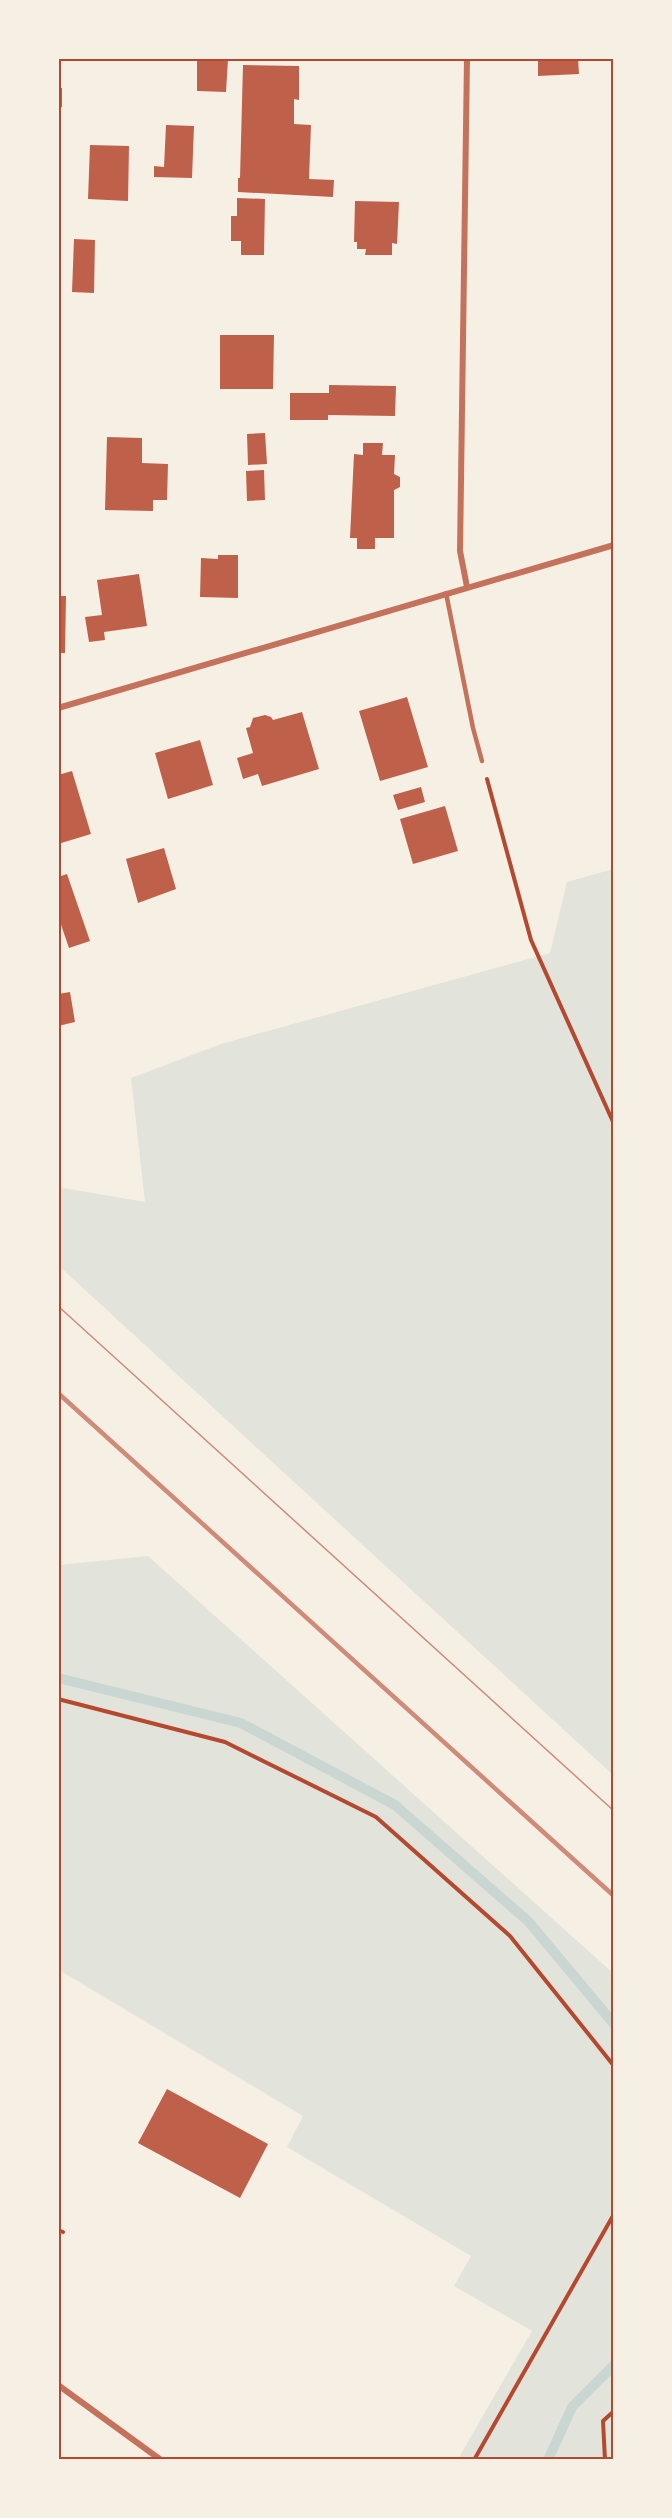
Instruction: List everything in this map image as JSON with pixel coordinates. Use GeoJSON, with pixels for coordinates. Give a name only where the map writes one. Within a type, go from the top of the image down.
{"type":"FeatureCollection","features":[{"type":"Feature","properties":{"kind":"street"},"geometry":{"type":"LineString","coordinates":[[467,58],[460,551],[467,586]]}},
{"type":"Feature","properties":{"kind":"street"},"geometry":{"type":"LineString","coordinates":[[58,708],[614,544]]}},
{"type":"Feature","properties":{"kind":"street"},"geometry":{"type":"LineString","coordinates":[[58,2385],[161,2460]]}},
{"type":"Feature","properties":{"kind":"lane"},"geometry":{"type":"LineString","coordinates":[[446,593],[473,728],[482,761]]}},
{"type":"Feature","properties":{"kind":"path"},"geometry":{"type":"LineString","coordinates":[[482,761],[531,940],[614,1124]]}},
{"type":"Feature","properties":{"kind":"path"},"geometry":{"type":"LineString","coordinates":[[58,1699],[225,1742],[376,1817],[510,1936],[614,2066]]}},
{"type":"Feature","properties":{"kind":"path"},"geometry":{"type":"LineString","coordinates":[[474,2460],[614,2214]]}},
{"type":"Feature","properties":{"kind":"path"},"geometry":{"type":"LineString","coordinates":[[605,2460],[603,2421],[614,2411]]}},
{"type":"Feature","properties":{"kind":"shaded area"},"geometry":{"type":"Polygon","coordinates":[[[613,869],[613,1775],[59,1266],[58,1187],[145,1202],[131,1078],[221,1044],[550,953],[567,882],[613,869]]]}},
{"type":"Feature","properties":{"kind":"shaded area"},"geometry":{"type":"Polygon","coordinates":[[[148,1556],[613,1973],[613,2459],[458,2459],[532,2331],[454,2286],[471,2256],[287,2147],[303,2116],[59,1970],[59,1565],[148,1556]]]}},
{"type":"Feature","properties":{"kind":"building"},"geometry":{"type":"Polygon","coordinates":[[[197,58],[228,59],[226,92],[197,91],[197,58]]]}},
{"type":"Feature","properties":{"kind":"building"},"geometry":{"type":"Polygon","coordinates":[[[538,58],[578,58],[579,74],[538,76],[538,58]]]}},
{"type":"Feature","properties":{"kind":"building"},"geometry":{"type":"Polygon","coordinates":[[[243,65],[299,66],[299,100],[294,99],[294,124],[311,125],[309,179],[334,180],[333,197],[238,192],[243,65]]]}},
{"type":"Feature","properties":{"kind":"building"},"geometry":{"type":"Polygon","coordinates":[[[58,88],[62,88],[62,107],[58,107],[58,88]]]}},
{"type":"Feature","properties":{"kind":"building"},"geometry":{"type":"Polygon","coordinates":[[[166,125],[194,126],[192,178],[154,177],[154,166],[164,167],[166,125]]]}},
{"type":"Feature","properties":{"kind":"building"},"geometry":{"type":"Polygon","coordinates":[[[90,145],[129,146],[128,201],[88,199],[90,145]]]}},
{"type":"Feature","properties":{"kind":"building"},"geometry":{"type":"Polygon","coordinates":[[[237,198],[265,199],[264,255],[241,255],[241,241],[231,241],[231,216],[237,216],[237,198]]]}},
{"type":"Feature","properties":{"kind":"building"},"geometry":{"type":"Polygon","coordinates":[[[355,201],[399,202],[397,244],[392,243],[392,255],[365,255],[366,249],[357,249],[357,242],[354,242],[355,201]]]}},
{"type":"Feature","properties":{"kind":"building"},"geometry":{"type":"Polygon","coordinates":[[[74,239],[95,240],[94,293],[72,292],[74,239]]]}},
{"type":"Feature","properties":{"kind":"building"},"geometry":{"type":"Polygon","coordinates":[[[220,335],[274,335],[273,389],[220,389],[220,335]]]}},
{"type":"Feature","properties":{"kind":"building"},"geometry":{"type":"Polygon","coordinates":[[[329,385],[396,386],[395,416],[328,415],[328,420],[290,420],[290,393],[329,393],[329,385]]]}},
{"type":"Feature","properties":{"kind":"building"},"geometry":{"type":"Polygon","coordinates":[[[265,433],[267,464],[248,465],[247,434],[265,433]]]}},
{"type":"Feature","properties":{"kind":"building"},"geometry":{"type":"Polygon","coordinates":[[[107,437],[142,438],[142,463],[168,464],[167,500],[153,500],[153,511],[105,510],[107,437]]]}},
{"type":"Feature","properties":{"kind":"building"},"geometry":{"type":"Polygon","coordinates":[[[363,443],[383,443],[382,455],[395,455],[394,474],[400,477],[400,487],[394,490],[394,538],[375,538],[375,549],[357,549],[357,538],[350,538],[354,454],[363,455],[363,443]]]}},
{"type":"Feature","properties":{"kind":"building"},"geometry":{"type":"Polygon","coordinates":[[[264,470],[265,500],[247,501],[246,471],[264,470]]]}},
{"type":"Feature","properties":{"kind":"building"},"geometry":{"type":"Polygon","coordinates":[[[218,555],[238,555],[238,598],[200,597],[201,558],[218,559],[218,555]]]}},
{"type":"Feature","properties":{"kind":"building"},"geometry":{"type":"Polygon","coordinates":[[[139,574],[147,626],[104,632],[105,640],[89,642],[85,617],[102,615],[97,580],[139,574]]]}},
{"type":"Feature","properties":{"kind":"building"},"geometry":{"type":"Polygon","coordinates":[[[58,596],[66,596],[65,653],[58,653],[58,596]]]}},
{"type":"Feature","properties":{"kind":"building"},"geometry":{"type":"Polygon","coordinates":[[[407,697],[428,767],[380,781],[359,711],[407,697]]]}},
{"type":"Feature","properties":{"kind":"building"},"geometry":{"type":"Polygon","coordinates":[[[302,712],[319,769],[262,786],[258,774],[243,779],[237,758],[253,753],[246,728],[250,727],[253,718],[265,715],[273,720],[302,712]]]}},
{"type":"Feature","properties":{"kind":"building"},"geometry":{"type":"Polygon","coordinates":[[[200,740],[213,785],[168,799],[155,753],[200,740]]]}},
{"type":"Feature","properties":{"kind":"building"},"geometry":{"type":"Polygon","coordinates":[[[72,771],[91,834],[58,844],[58,775],[72,771]]]}},
{"type":"Feature","properties":{"kind":"building"},"geometry":{"type":"Polygon","coordinates":[[[421,787],[425,802],[398,810],[393,795],[421,787]]]}},
{"type":"Feature","properties":{"kind":"building"},"geometry":{"type":"Polygon","coordinates":[[[445,806],[458,851],[413,864],[400,819],[445,806]]]}},
{"type":"Feature","properties":{"kind":"building"},"geometry":{"type":"Polygon","coordinates":[[[164,848],[176,889],[138,903],[126,859],[164,848]]]}},
{"type":"Feature","properties":{"kind":"building"},"geometry":{"type":"Polygon","coordinates":[[[67,874],[90,941],[69,948],[58,916],[58,877],[67,874]]]}},
{"type":"Feature","properties":{"kind":"building"},"geometry":{"type":"Polygon","coordinates":[[[70,992],[75,1022],[58,1026],[58,994],[70,992]]]}},
{"type":"Feature","properties":{"kind":"building"},"geometry":{"type":"Polygon","coordinates":[[[167,2089],[268,2144],[240,2198],[138,2143],[167,2089]]]}},
{"type":"Feature","properties":{"kind":"waterway"},"geometry":{"type":"LineString","coordinates":[[58,1678],[241,1723],[395,1805],[528,1921],[614,2024]]}},
{"type":"Feature","properties":{"kind":"waterway"},"geometry":{"type":"LineString","coordinates":[[548,2460],[572,2407],[614,2365]]}},
{"type":"Feature","properties":{"kind":"tram line"},"geometry":{"type":"LineString","coordinates":[[58,1306],[614,1811]]}},
{"type":"Feature","properties":{"kind":"railway"},"geometry":{"type":"LineString","coordinates":[[58,1393],[614,1896]]}}]}
